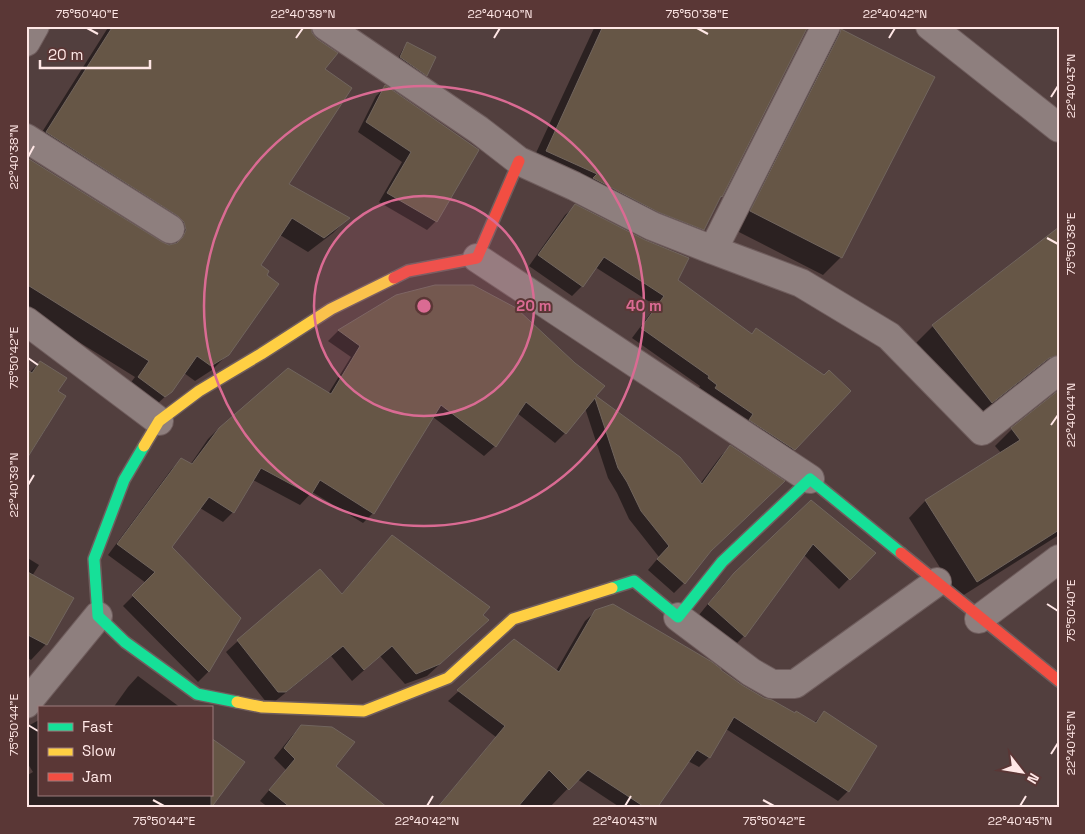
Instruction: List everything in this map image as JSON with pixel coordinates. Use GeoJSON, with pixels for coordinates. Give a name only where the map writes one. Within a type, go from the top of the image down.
{"type":"FeatureCollection","features":[{"type":"Feature","properties":{"kind":"street"},"geometry":{"type":"LineString","coordinates":[[26,42],[35,26]]}},
{"type":"Feature","properties":{"kind":"street"},"geometry":{"type":"LineString","coordinates":[[326,26],[479,130],[519,161],[574,186],[652,226],[801,283],[890,336],[982,431],[1059,370]]}},
{"type":"Feature","properties":{"kind":"street"},"geometry":{"type":"LineString","coordinates":[[713,250],[826,26]]}},
{"type":"Feature","properties":{"kind":"street"},"geometry":{"type":"LineString","coordinates":[[930,26],[1059,128]]}},
{"type":"Feature","properties":{"kind":"street"},"geometry":{"type":"LineString","coordinates":[[26,138],[170,228]]}},
{"type":"Feature","properties":{"kind":"street"},"geometry":{"type":"LineString","coordinates":[[477,258],[519,161]]}},
{"type":"Feature","properties":{"kind":"street"},"geometry":{"type":"LineString","coordinates":[[937,582],[795,684],[772,684],[751,672],[634,580],[513,619],[448,678],[364,711],[262,707],[197,694],[125,642],[98,616],[94,559],[124,480],[159,421],[199,391],[261,354],[331,308],[408,271],[477,258],[810,480],[937,582],[1059,682]]}},
{"type":"Feature","properties":{"kind":"street"},"geometry":{"type":"LineString","coordinates":[[29,328],[159,421]]}},
{"type":"Feature","properties":{"kind":"street"},"geometry":{"type":"LineString","coordinates":[[678,616],[722,562],[810,480]]}},
{"type":"Feature","properties":{"kind":"street"},"geometry":{"type":"LineString","coordinates":[[979,618],[1059,559]]}},
{"type":"Feature","properties":{"kind":"street"},"geometry":{"type":"LineString","coordinates":[[26,704],[98,616]]}},
{"type":"Feature","properties":{"kind":"building"},"geometry":{"type":"Polygon","coordinates":[[[113,26],[311,26],[312,33],[317,39],[338,53],[325,69],[352,88],[289,184],[350,218],[324,238],[292,218],[261,265],[269,271],[267,275],[279,284],[229,355],[211,366],[197,356],[172,392],[165,397],[138,377],[149,361],[26,284],[26,164],[29,159],[162,242],[169,245],[177,243],[183,237],[186,230],[184,222],[178,216],[46,132],[113,26]]]}},
{"type":"Feature","properties":{"kind":"building"},"geometry":{"type":"Polygon","coordinates":[[[603,26],[808,26],[704,230],[658,212],[593,178],[597,174],[546,151],[603,26]]]}},
{"type":"Feature","properties":{"kind":"building"},"geometry":{"type":"Polygon","coordinates":[[[841,29],[935,77],[842,258],[750,211],[841,29]]]}},
{"type":"Feature","properties":{"kind":"building"},"geometry":{"type":"Polygon","coordinates":[[[407,42],[436,57],[427,76],[400,57],[407,42]]]}},
{"type":"Feature","properties":{"kind":"building"},"geometry":{"type":"Polygon","coordinates":[[[385,85],[479,150],[437,222],[387,193],[411,152],[366,122],[385,85]]]}},
{"type":"Feature","properties":{"kind":"building"},"geometry":{"type":"Polygon","coordinates":[[[575,204],[645,240],[689,258],[678,280],[752,334],[756,328],[824,375],[829,370],[851,391],[795,450],[749,420],[753,414],[715,388],[717,385],[708,378],[709,376],[641,328],[664,296],[604,257],[583,287],[538,255],[575,204]]]}},
{"type":"Feature","properties":{"kind":"building"},"geometry":{"type":"Polygon","coordinates":[[[1059,227],[1059,355],[1049,358],[992,403],[932,325],[1059,227]]]}},
{"type":"Feature","properties":{"kind":"building"},"geometry":{"type":"Polygon","coordinates":[[[435,285],[473,285],[516,308],[575,363],[605,386],[596,396],[680,457],[702,484],[730,445],[785,481],[711,551],[685,584],[657,559],[669,546],[641,511],[618,468],[595,398],[566,434],[526,402],[496,447],[441,405],[374,514],[320,480],[311,495],[261,468],[234,513],[209,497],[172,547],[241,618],[209,672],[132,595],[155,572],[117,544],[181,458],[192,464],[219,428],[288,368],[331,394],[360,346],[338,330],[396,295],[435,285]]]}},
{"type":"Feature","properties":{"kind":"building"},"geometry":{"type":"Polygon","coordinates":[[[40,361],[67,378],[58,391],[66,396],[26,460],[26,369],[32,373],[40,361]]]}},
{"type":"Feature","properties":{"kind":"building"},"geometry":{"type":"Polygon","coordinates":[[[1059,390],[1059,530],[977,582],[925,500],[1020,440],[1011,428],[1059,390]]]}},
{"type":"Feature","properties":{"kind":"building"},"geometry":{"type":"Polygon","coordinates":[[[811,500],[876,553],[850,580],[813,544],[745,637],[708,604],[734,573],[811,500]]]}},
{"type":"Feature","properties":{"kind":"building"},"geometry":{"type":"Polygon","coordinates":[[[392,535],[490,607],[483,615],[489,620],[440,664],[416,674],[392,646],[364,670],[343,646],[286,692],[278,692],[237,640],[320,569],[342,594],[392,535]]]}},
{"type":"Feature","properties":{"kind":"building"},"geometry":{"type":"Polygon","coordinates":[[[26,571],[74,598],[47,645],[26,634],[26,571]]]}},
{"type":"Feature","properties":{"kind":"building"},"geometry":{"type":"Polygon","coordinates":[[[613,604],[712,662],[742,685],[764,698],[772,700],[795,713],[796,711],[816,723],[824,711],[877,746],[849,792],[734,717],[710,758],[697,750],[657,808],[646,808],[588,770],[569,790],[549,770],[517,808],[437,808],[505,726],[457,690],[514,639],[559,672],[595,610],[613,604]]]}},
{"type":"Feature","properties":{"kind":"building"},"geometry":{"type":"Polygon","coordinates":[[[301,725],[332,727],[355,742],[336,766],[388,808],[291,808],[269,790],[295,759],[284,748],[301,725]]]}},
{"type":"Feature","properties":{"kind":"building"},"geometry":{"type":"Polygon","coordinates":[[[212,739],[245,762],[211,808],[212,796],[212,739]]]}},
{"type":"Feature","properties":{"kind":"traffic: fast"},"geometry":{"type":"LineString","coordinates":[[144,446],[124,480],[94,559],[98,616],[125,642],[197,694],[237,702]]}},
{"type":"Feature","properties":{"kind":"traffic: fast"},"geometry":{"type":"LineString","coordinates":[[612,588],[634,581],[678,617],[722,562],[810,479],[901,553]]}},
{"type":"Feature","properties":{"kind":"traffic: slow"},"geometry":{"type":"LineString","coordinates":[[144,446],[159,421],[199,391],[331,309],[394,278]]}},
{"type":"Feature","properties":{"kind":"traffic: slow"},"geometry":{"type":"LineString","coordinates":[[237,702],[262,707],[364,711],[448,678],[513,619],[612,588]]}},
{"type":"Feature","properties":{"kind":"traffic: jam"},"geometry":{"type":"LineString","coordinates":[[394,278],[408,271],[477,258],[519,161]]}},
{"type":"Feature","properties":{"kind":"traffic: jam"},"geometry":{"type":"LineString","coordinates":[[901,553],[1059,681]]}}]}
